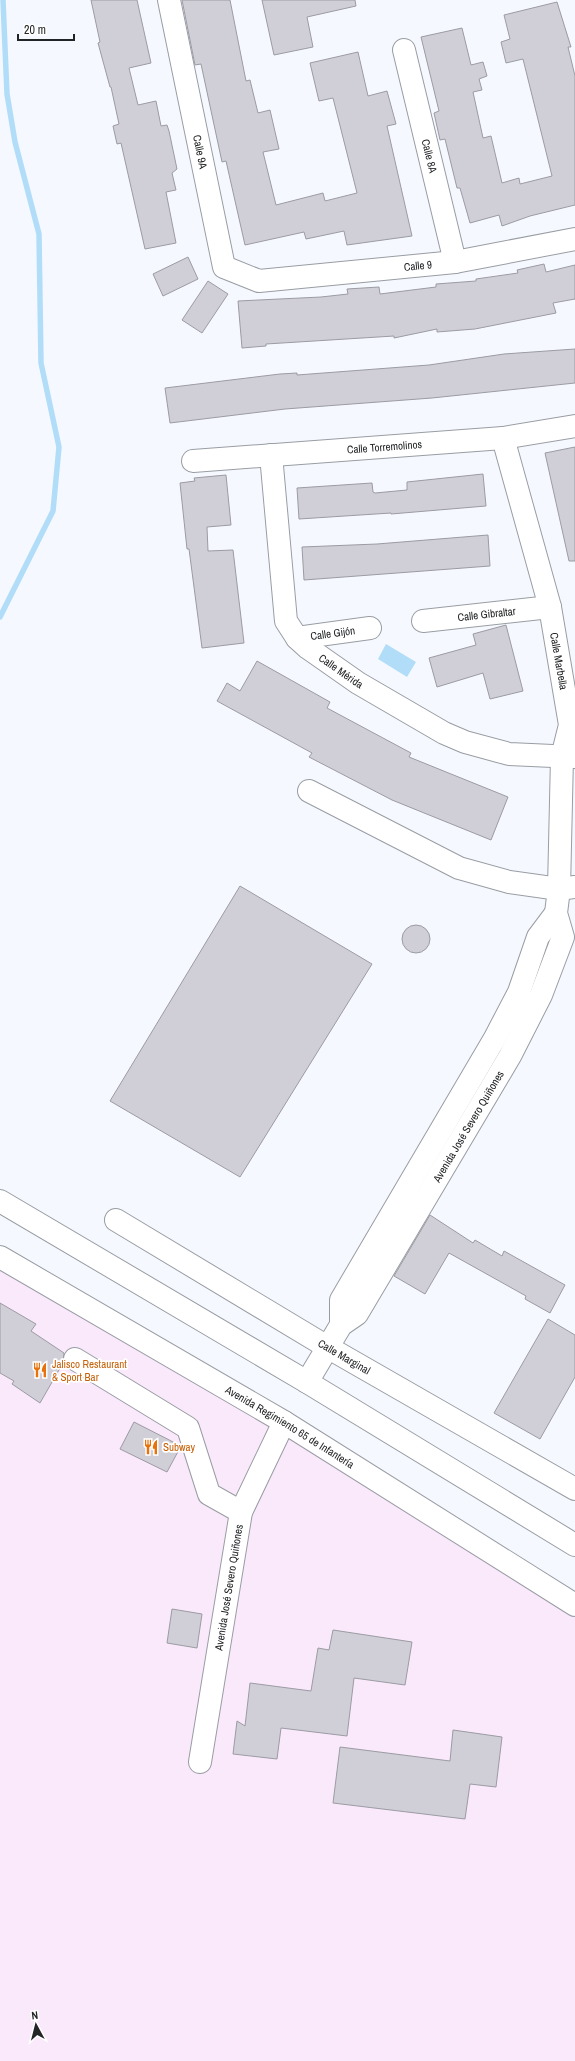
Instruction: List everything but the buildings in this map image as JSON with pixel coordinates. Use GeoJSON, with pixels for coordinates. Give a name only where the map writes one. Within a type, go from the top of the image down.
{"type":"FeatureCollection","features":[{"type":"Feature","properties":{"kind":"street","name":"Calle 9A"},"geometry":{"type":"LineString","coordinates":[[169,0],[224,267],[259,281]]}},
{"type":"Feature","properties":{"kind":"street","name":"Calle 8A"},"geometry":{"type":"LineString","coordinates":[[404,50],[455,262]]}},
{"type":"Feature","properties":{"kind":"street","name":"Calle 9"},"geometry":{"type":"LineString","coordinates":[[259,281],[455,262],[575,240]]}},
{"type":"Feature","properties":{"kind":"street","name":"Calle Torremolinos"},"geometry":{"type":"LineString","coordinates":[[193,461],[503,438],[575,426]]}},
{"type":"Feature","properties":{"kind":"street","name":"Calle Marbella"},"geometry":{"type":"LineString","coordinates":[[503,438],[550,606],[570,725],[568,758],[567,888]]}},
{"type":"Feature","properties":{"kind":"street","name":"Calle Mérida"},"geometry":{"type":"LineString","coordinates":[[271,455],[286,621],[297,638],[358,683],[444,733],[465,742],[509,754],[568,758]]}},
{"type":"Feature","properties":{"kind":"street","name":"Calle Gibraltar"},"geometry":{"type":"LineString","coordinates":[[423,621],[550,606]]}},
{"type":"Feature","properties":{"kind":"street","name":"Calle Gijón"},"geometry":{"type":"LineString","coordinates":[[297,638],[370,628]]}},
{"type":"Feature","properties":{"kind":"street"},"geometry":{"type":"LineString","coordinates":[[310,791],[459,868],[510,882],[567,888]]}},
{"type":"Feature","properties":{"kind":"street","name":"Avenida José Severo Quiñones"},"geometry":{"type":"LineString","coordinates":[[306,1382],[341,1325],[357,1314],[405,1191],[473,1075],[519,992],[538,937],[556,913],[567,888]]}},
{"type":"Feature","properties":{"kind":"street","name":"Avenida José Severo Quiñones"},"geometry":{"type":"LineString","coordinates":[[378,1258],[424,1201],[492,1086],[541,995],[563,937],[556,913]]}},
{"type":"Feature","properties":{"kind":"street"},"geometry":{"type":"LineString","coordinates":[[473,1075],[492,1086]]}},
{"type":"Feature","properties":{"kind":"street"},"geometry":{"type":"LineString","coordinates":[[405,1191],[424,1201]]}},
{"type":"Feature","properties":{"kind":"street"},"geometry":{"type":"LineString","coordinates":[[0,1201],[306,1382],[575,1545]]}},
{"type":"Feature","properties":{"kind":"street","name":"Calle Marginal"},"geometry":{"type":"LineString","coordinates":[[116,1220],[328,1348],[575,1490]]}},
{"type":"Feature","properties":{"kind":"street","name":"Avenida Regimiento 65 de Infantería"},"geometry":{"type":"LineString","coordinates":[[0,1257],[284,1422],[575,1605]]}},
{"type":"Feature","properties":{"kind":"street"},"geometry":{"type":"LineString","coordinates":[[75,1359],[188,1428],[209,1494],[241,1512]]}},
{"type":"Feature","properties":{"kind":"street","name":"Avenida José Severo Quiñones"},"geometry":{"type":"LineString","coordinates":[[200,1762],[241,1512],[284,1422]]}},
{"type":"Feature","properties":{"kind":"shaded area"},"geometry":{"type":"Polygon","coordinates":[[[0,1264],[575,1604],[575,2061],[0,2061],[0,1264]]]}},
{"type":"Feature","properties":{"kind":"water"},"geometry":{"type":"Polygon","coordinates":[[[386,644],[416,662],[407,677],[378,659],[386,644]]]}},
{"type":"Feature","properties":{"kind":"waterway"},"geometry":{"type":"LineString","coordinates":[[0,617],[53,511],[59,447],[41,363],[39,234],[15,142],[7,94],[3,0]]}},
{"type":"Feature","properties":{"kind":"place","name":"Jalisco Restaurant & Sport Bar"},"geometry":{"type":"Point","coordinates":[40,1370]}},
{"type":"Feature","properties":{"kind":"place","name":"Subway"},"geometry":{"type":"Point","coordinates":[151,1447]}}]}
